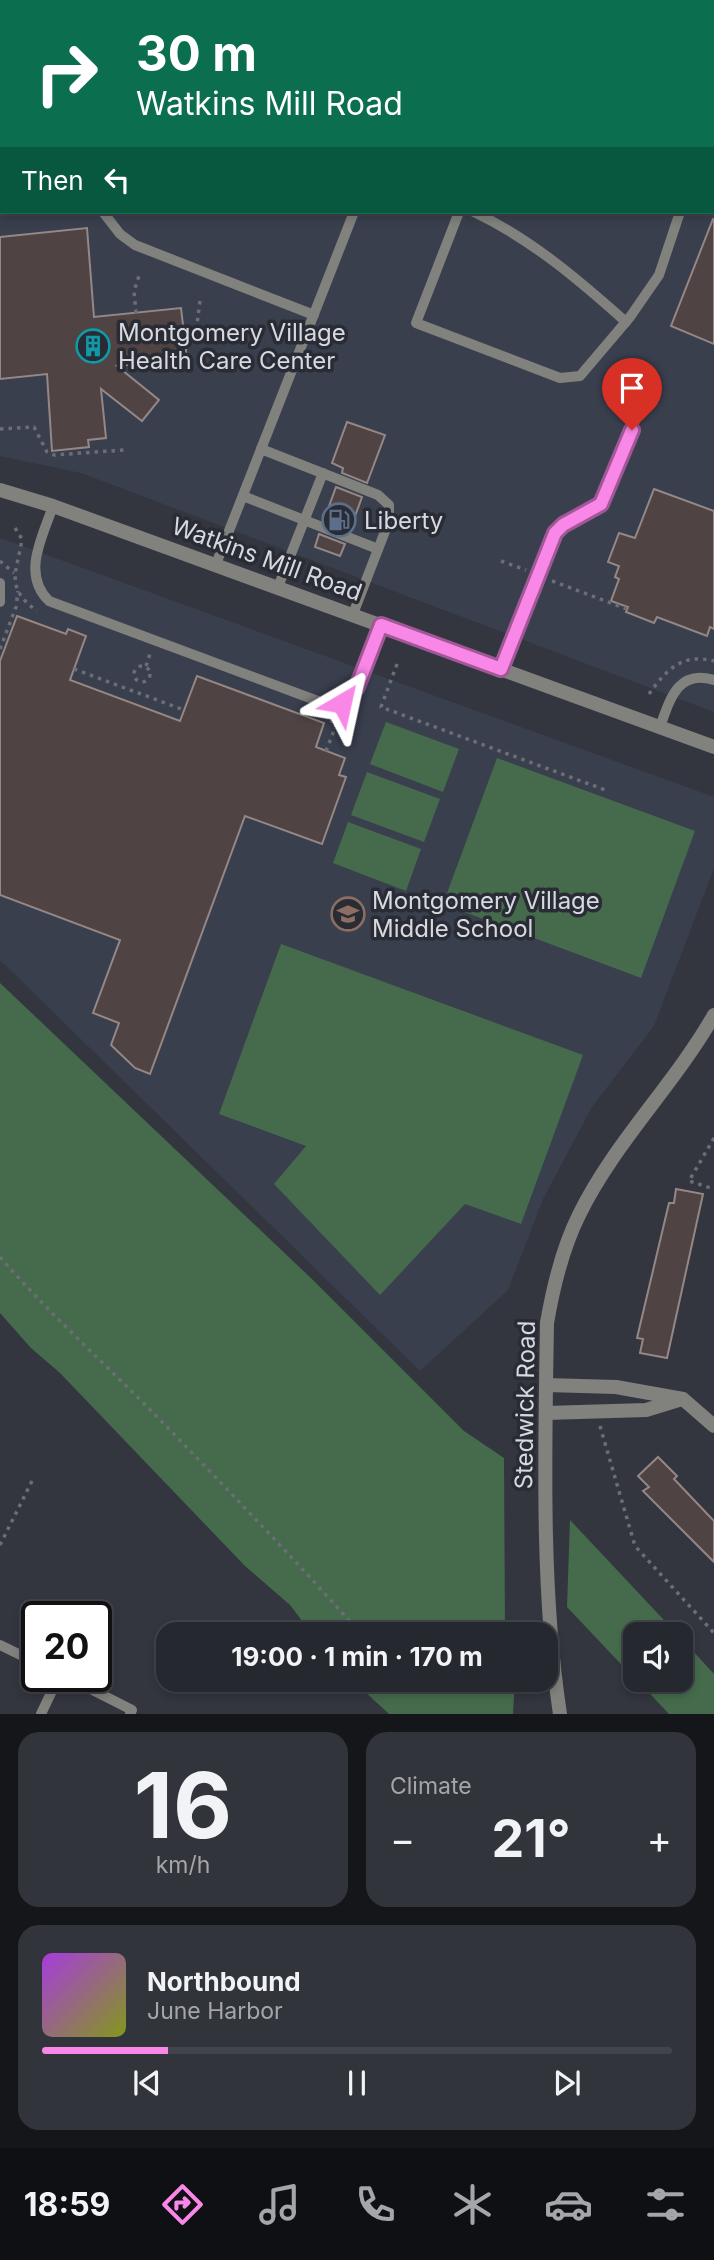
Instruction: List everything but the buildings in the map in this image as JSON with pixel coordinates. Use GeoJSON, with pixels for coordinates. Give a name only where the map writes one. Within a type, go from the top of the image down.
{"type":"FeatureCollection","features":[{"type":"Feature","properties":{"kind":"street","name":"Watkins Mill Road"},"geometry":{"type":"LineString","coordinates":[[0,490],[216,564],[714,747]]}},
{"type":"Feature","properties":{"kind":"street","name":"Stedwick Road"},"geometry":{"type":"LineString","coordinates":[[560,1714],[553,1670],[546,1413],[547,1323],[552,1296],[578,1216],[615,1155],[714,1016]]}},
{"type":"Feature","properties":{"kind":"street"},"geometry":{"type":"LineString","coordinates":[[546,1385],[616,1387],[683,1399],[714,1426]]}},
{"type":"Feature","properties":{"kind":"street"},"geometry":{"type":"LineString","coordinates":[[546,1413],[646,1410],[683,1399]]}},
{"type":"Feature","properties":{"kind":"lane"},"geometry":{"type":"LineString","coordinates":[[105,214],[124,237],[135,244],[314,315]]}},
{"type":"Feature","properties":{"kind":"lane"},"geometry":{"type":"LineString","coordinates":[[216,564],[353,214]]}},
{"type":"Feature","properties":{"kind":"lane"},"geometry":{"type":"LineString","coordinates":[[458,214],[416,323],[560,378],[580,376],[626,321],[659,275],[679,214]]}},
{"type":"Feature","properties":{"kind":"lane"},"geometry":{"type":"LineString","coordinates":[[478,214],[506,227],[572,274],[626,321]]}},
{"type":"Feature","properties":{"kind":"lane"},"geometry":{"type":"LineString","coordinates":[[501,669],[558,529],[597,508],[605,499],[639,411]]}},
{"type":"Feature","properties":{"kind":"lane"},"geometry":{"type":"LineString","coordinates":[[261,449],[378,495],[387,502],[390,517],[353,614]]}},
{"type":"Feature","properties":{"kind":"lane"},"geometry":{"type":"LineString","coordinates":[[278,587],[323,473]]}},
{"type":"Feature","properties":{"kind":"lane"},"geometry":{"type":"LineString","coordinates":[[243,496],[378,549]]}},
{"type":"Feature","properties":{"kind":"lane"},"geometry":{"type":"LineString","coordinates":[[53,506],[34,563],[37,584],[49,601],[326,704],[342,703],[354,692],[381,625]]}},
{"type":"Feature","properties":{"kind":"lane"},"geometry":{"type":"LineString","coordinates":[[0,583],[0,602]]}},
{"type":"Feature","properties":{"kind":"lane"},"geometry":{"type":"LineString","coordinates":[[660,727],[672,694],[680,684],[691,677],[714,680]]}},
{"type":"Feature","properties":{"kind":"lane"},"geometry":{"type":"LineString","coordinates":[[0,1645],[21,1655]]}},
{"type":"Feature","properties":{"kind":"lane"},"geometry":{"type":"LineString","coordinates":[[41,1714],[51,1692]]}},
{"type":"Feature","properties":{"kind":"lane"},"geometry":{"type":"LineString","coordinates":[[94,1692],[133,1713]]}},
{"type":"Feature","properties":{"kind":"path"},"geometry":{"type":"LineString","coordinates":[[136,313],[134,291],[139,276]]}},
{"type":"Feature","properties":{"kind":"path"},"geometry":{"type":"LineString","coordinates":[[196,332],[200,300]]}},
{"type":"Feature","properties":{"kind":"path"},"geometry":{"type":"LineString","coordinates":[[184,334],[196,332],[212,339]]}},
{"type":"Feature","properties":{"kind":"path"},"geometry":{"type":"LineString","coordinates":[[0,429],[34,427],[47,452],[54,455],[124,450]]}},
{"type":"Feature","properties":{"kind":"path"},"geometry":{"type":"LineString","coordinates":[[501,561],[627,609]]}},
{"type":"Feature","properties":{"kind":"path"},"geometry":{"type":"LineString","coordinates":[[139,682],[149,678],[150,673],[146,666],[150,654]]}},
{"type":"Feature","properties":{"kind":"path"},"geometry":{"type":"LineString","coordinates":[[397,664],[381,707],[608,791]]}},
{"type":"Feature","properties":{"kind":"path"},"geometry":{"type":"LineString","coordinates":[[139,682],[135,679],[134,671],[138,667],[146,666]]}},
{"type":"Feature","properties":{"kind":"path"},"geometry":{"type":"LineString","coordinates":[[74,669],[184,710]]}},
{"type":"Feature","properties":{"kind":"path"},"geometry":{"type":"LineString","coordinates":[[136,692],[139,682]]}},
{"type":"Feature","properties":{"kind":"path"},"geometry":{"type":"LineString","coordinates":[[714,1138],[689,1181],[714,1189]]}},
{"type":"Feature","properties":{"kind":"path"},"geometry":{"type":"LineString","coordinates":[[0,1258],[59,1321],[168,1428],[236,1502],[281,1544],[350,1622]]}},
{"type":"Feature","properties":{"kind":"path"},"geometry":{"type":"LineString","coordinates":[[599,1421],[635,1546],[714,1633]]}},
{"type":"Feature","properties":{"kind":"path"},"geometry":{"type":"LineString","coordinates":[[0,1545],[33,1479]]}},
{"type":"Feature","properties":{"kind":"shaded area"},"geometry":{"type":"Polygon","coordinates":[[[0,214],[714,214],[714,712],[81,473],[0,456],[0,214]]]}},
{"type":"Feature","properties":{"kind":"shaded area","name":"Montgomery Village Middle School"},"geometry":{"type":"Polygon","coordinates":[[[0,538],[714,797],[714,868],[654,1026],[592,1107],[543,1199],[508,1290],[420,1371],[0,960],[0,538]]]}},
{"type":"Feature","properties":{"kind":"green space"},"geometry":{"type":"Polygon","coordinates":[[[386,722],[459,749],[443,792],[370,764],[386,722]]]}},
{"type":"Feature","properties":{"kind":"green space"},"geometry":{"type":"Polygon","coordinates":[[[497,758],[695,831],[641,978],[443,904],[497,758]]]}},
{"type":"Feature","properties":{"kind":"green space"},"geometry":{"type":"Polygon","coordinates":[[[367,772],[440,799],[424,842],[351,815],[367,772]]]}},
{"type":"Feature","properties":{"kind":"green space"},"geometry":{"type":"Polygon","coordinates":[[[348,822],[421,849],[406,891],[333,863],[348,822]]]}},
{"type":"Feature","properties":{"kind":"green space"},"geometry":{"type":"Polygon","coordinates":[[[281,944],[583,1055],[521,1224],[465,1204],[380,1295],[274,1184],[306,1146],[219,1114],[281,944]]]}},
{"type":"Feature","properties":{"kind":"green space"},"geometry":{"type":"Polygon","coordinates":[[[0,983],[314,1281],[464,1431],[504,1458],[505,1622],[303,1622],[290,1605],[245,1566],[0,1313],[0,983]]]}},
{"type":"Feature","properties":{"kind":"green space"},"geometry":{"type":"Polygon","coordinates":[[[570,1520],[666,1622],[623,1622],[623,1666],[567,1607],[570,1520]]]}},
{"type":"Feature","properties":{"kind":"green space"},"geometry":{"type":"Polygon","coordinates":[[[693,1651],[714,1674],[714,1714],[669,1714],[648,1692],[693,1692],[693,1651]]]}},
{"type":"Feature","properties":{"kind":"green space"},"geometry":{"type":"Polygon","coordinates":[[[365,1692],[514,1692],[513,1714],[389,1714],[365,1692]]]}},
{"type":"Feature","properties":{"kind":"place","name":"Montgomery Village Health Care Center"},"geometry":{"type":"Point","coordinates":[93,346]}},
{"type":"Feature","properties":{"kind":"place","name":"Liberty"},"geometry":{"type":"Point","coordinates":[339,520]}},
{"type":"Feature","properties":{"kind":"place","name":"Montgomery Village Middle School"},"geometry":{"type":"Point","coordinates":[348,914]}},
{"type":"Feature","properties":{"kind":"route"},"geometry":{"type":"LineString","coordinates":[[342,703],[357,687],[381,625],[501,669],[555,533],[563,525],[601,504],[608,493],[632,430]]}}]}
